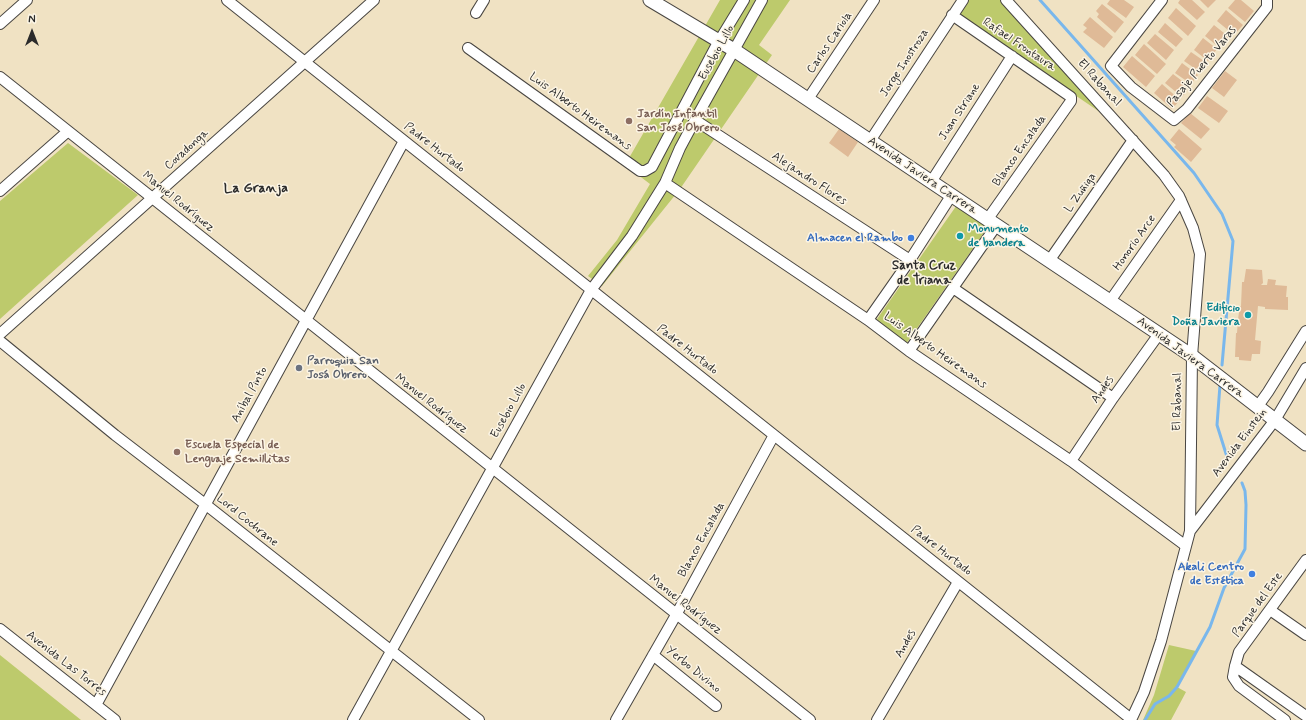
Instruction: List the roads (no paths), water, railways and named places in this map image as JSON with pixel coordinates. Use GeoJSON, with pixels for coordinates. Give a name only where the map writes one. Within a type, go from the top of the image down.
{"type":"FeatureCollection","features":[{"type":"Feature","properties":{"kind":"main road","name":"Avenida Javiera Carrera"},"geometry":{"type":"LineString","coordinates":[[650,0],[734,50],[1192,356],[1306,444]]}},
{"type":"Feature","properties":{"kind":"street"},"geometry":{"type":"LineString","coordinates":[[0,24],[27,0]]}},
{"type":"Feature","properties":{"kind":"street","name":"Padre Hurtado"},"geometry":{"type":"LineString","coordinates":[[227,0],[1131,720]]}},
{"type":"Feature","properties":{"kind":"street","name":"Covadonga"},"geometry":{"type":"LineString","coordinates":[[0,334],[374,0]]}},
{"type":"Feature","properties":{"kind":"street"},"geometry":{"type":"LineString","coordinates":[[476,12],[484,0]]}},
{"type":"Feature","properties":{"kind":"street","name":"Eusebio Lillo"},"geometry":{"type":"LineString","coordinates":[[668,138],[719,42],[744,0]]}},
{"type":"Feature","properties":{"kind":"street","name":"Eusebio Lillo"},"geometry":{"type":"LineString","coordinates":[[353,720],[491,468],[591,290],[632,236],[665,183],[680,148],[762,0]]}},
{"type":"Feature","properties":{"kind":"street","name":"Carlos Cariola"},"geometry":{"type":"LineString","coordinates":[[808,99],[874,0]]}},
{"type":"Feature","properties":{"kind":"street","name":"Jorge Inostroza"},"geometry":{"type":"LineString","coordinates":[[870,141],[963,0]]}},
{"type":"Feature","properties":{"kind":"street","name":"El Rabanal"},"geometry":{"type":"LineString","coordinates":[[1006,0],[1164,175],[1181,200],[1193,228],[1200,254],[1192,356],[1190,531],[1161,641],[1144,692],[1131,720]]}},
{"type":"Feature","properties":{"kind":"street","name":"Pasaje Puerto Varas"},"geometry":{"type":"LineString","coordinates":[[1162,0],[1111,66],[1131,87],[1174,120],[1186,110],[1267,7],[1267,0]]}},
{"type":"Feature","properties":{"kind":"street","name":"Rafael Frontaura"},"geometry":{"type":"LineString","coordinates":[[952,15],[1071,97]]}},
{"type":"Feature","properties":{"kind":"street","name":"Luis Alberto Heiremans"},"geometry":{"type":"LineString","coordinates":[[468,48],[640,170],[645,170],[652,167],[668,138]]}},
{"type":"Feature","properties":{"kind":"street","name":"Juan Striane"},"geometry":{"type":"LineString","coordinates":[[931,182],[1012,56]]}},
{"type":"Feature","properties":{"kind":"street","name":"Manuel Rodríguez"},"geometry":{"type":"LineString","coordinates":[[0,77],[305,321],[810,720]]}},
{"type":"Feature","properties":{"kind":"street","name":"Eusebio Lillo"},"geometry":{"type":"LineString","coordinates":[[695,120],[699,104],[700,78]]}},
{"type":"Feature","properties":{"kind":"street","name":"Blanco Encalada"},"geometry":{"type":"LineString","coordinates":[[909,351],[953,288],[992,223],[1071,101],[1071,97]]}},
{"type":"Feature","properties":{"kind":"street","name":"Alejandro Flores"},"geometry":{"type":"LineString","coordinates":[[695,120],[910,260]]}},
{"type":"Feature","properties":{"kind":"street"},"geometry":{"type":"LineString","coordinates":[[0,191],[67,132]]}},
{"type":"Feature","properties":{"kind":"street"},"geometry":{"type":"LineString","coordinates":[[668,138],[680,148]]}},
{"type":"Feature","properties":{"kind":"street","name":"L Zuñiga"},"geometry":{"type":"LineString","coordinates":[[1049,261],[1133,140]]}},
{"type":"Feature","properties":{"kind":"street","name":"Aníbal Pinto"},"geometry":{"type":"LineString","coordinates":[[96,705],[404,141]]}},
{"type":"Feature","properties":{"kind":"street","name":"Luis Alberto Heiremans"},"geometry":{"type":"LineString","coordinates":[[665,183],[868,320],[909,351],[1071,461],[1186,546]]}},
{"type":"Feature","properties":{"kind":"street"},"geometry":{"type":"LineString","coordinates":[[868,320],[952,196]]}},
{"type":"Feature","properties":{"kind":"street","name":"Honorio Arce"},"geometry":{"type":"LineString","coordinates":[[1110,301],[1181,200]]}},
{"type":"Feature","properties":{"kind":"street"},"geometry":{"type":"LineString","coordinates":[[953,288],[1113,398]]}},
{"type":"Feature","properties":{"kind":"street","name":"Avenida Einstein"},"geometry":{"type":"LineString","coordinates":[[1258,406],[1306,331]]}},
{"type":"Feature","properties":{"kind":"street","name":"Andes"},"geometry":{"type":"LineString","coordinates":[[1071,461],[1113,398],[1159,334]]}},
{"type":"Feature","properties":{"kind":"street","name":"Lord Cochrane"},"geometry":{"type":"LineString","coordinates":[[0,341],[115,435],[479,720]]}},
{"type":"Feature","properties":{"kind":"street","name":"Avenida Einstein"},"geometry":{"type":"LineString","coordinates":[[1190,531],[1262,434],[1275,420],[1306,368]]}},
{"type":"Feature","properties":{"kind":"street","name":"Blanco Encalada"},"geometry":{"type":"LineString","coordinates":[[616,720],[676,615],[774,436]]}},
{"type":"Feature","properties":{"kind":"street","name":"Parque del Este"},"geometry":{"type":"LineString","coordinates":[[1234,666],[1239,652],[1306,560]]}},
{"type":"Feature","properties":{"kind":"street","name":"Andes"},"geometry":{"type":"LineString","coordinates":[[877,720],[958,582]]}},
{"type":"Feature","properties":{"kind":"street"},"geometry":{"type":"LineString","coordinates":[[1270,610],[1306,635]]}},
{"type":"Feature","properties":{"kind":"street","name":"Avenida Las Torres"},"geometry":{"type":"LineString","coordinates":[[0,628],[115,720]]}},
{"type":"Feature","properties":{"kind":"street","name":"Yerbo Divino"},"geometry":{"type":"LineString","coordinates":[[653,655],[716,706]]}},
{"type":"Feature","properties":{"kind":"street"},"geometry":{"type":"LineString","coordinates":[[1285,720],[1239,686],[1233,677],[1234,666],[1306,716]]}},
{"type":"Feature","properties":{"kind":"waterway"},"geometry":{"type":"LineString","coordinates":[[1040,0],[1194,173],[1222,214],[1233,241],[1222,365]]}},
{"type":"Feature","properties":{"kind":"waterway"},"geometry":{"type":"LineString","coordinates":[[1220,385],[1217,425],[1228,460]]}},
{"type":"Feature","properties":{"kind":"waterway"},"geometry":{"type":"LineString","coordinates":[[1145,720],[1155,704],[1169,696],[1177,687],[1210,627],[1224,588],[1245,549],[1246,505],[1245,491],[1242,483]]}},
{"type":"Feature","properties":{"kind":"place","name":"Jardín Infantil San José Obrero"},"geometry":{"type":"Point","coordinates":[629,121]}},
{"type":"Feature","properties":{"kind":"place","name":"Monumento de bandera"},"geometry":{"type":"Point","coordinates":[960,236]}},
{"type":"Feature","properties":{"kind":"place","name":"Almacen el Rambo"},"geometry":{"type":"Point","coordinates":[911,238]}},
{"type":"Feature","properties":{"kind":"place","name":"Edificio Doña Javiera"},"geometry":{"type":"Point","coordinates":[1248,315]}},
{"type":"Feature","properties":{"kind":"place","name":"Parroquia San Josá Obrero"},"geometry":{"type":"Point","coordinates":[299,368]}},
{"type":"Feature","properties":{"kind":"place","name":"Escuela Especial de Lenguaje Semillitas"},"geometry":{"type":"Point","coordinates":[177,452]}},
{"type":"Feature","properties":{"kind":"place","name":"Akali Centro de Estética"},"geometry":{"type":"Point","coordinates":[1252,574]}},
{"type":"Feature","properties":{"kind":"district","name":"La Granja"},"geometry":{"type":"Point","coordinates":[256,189]}},
{"type":"Feature","properties":{"kind":"district","name":"Santa Cruz de Triana"},"geometry":{"type":"Point","coordinates":[924,274]}}]}
